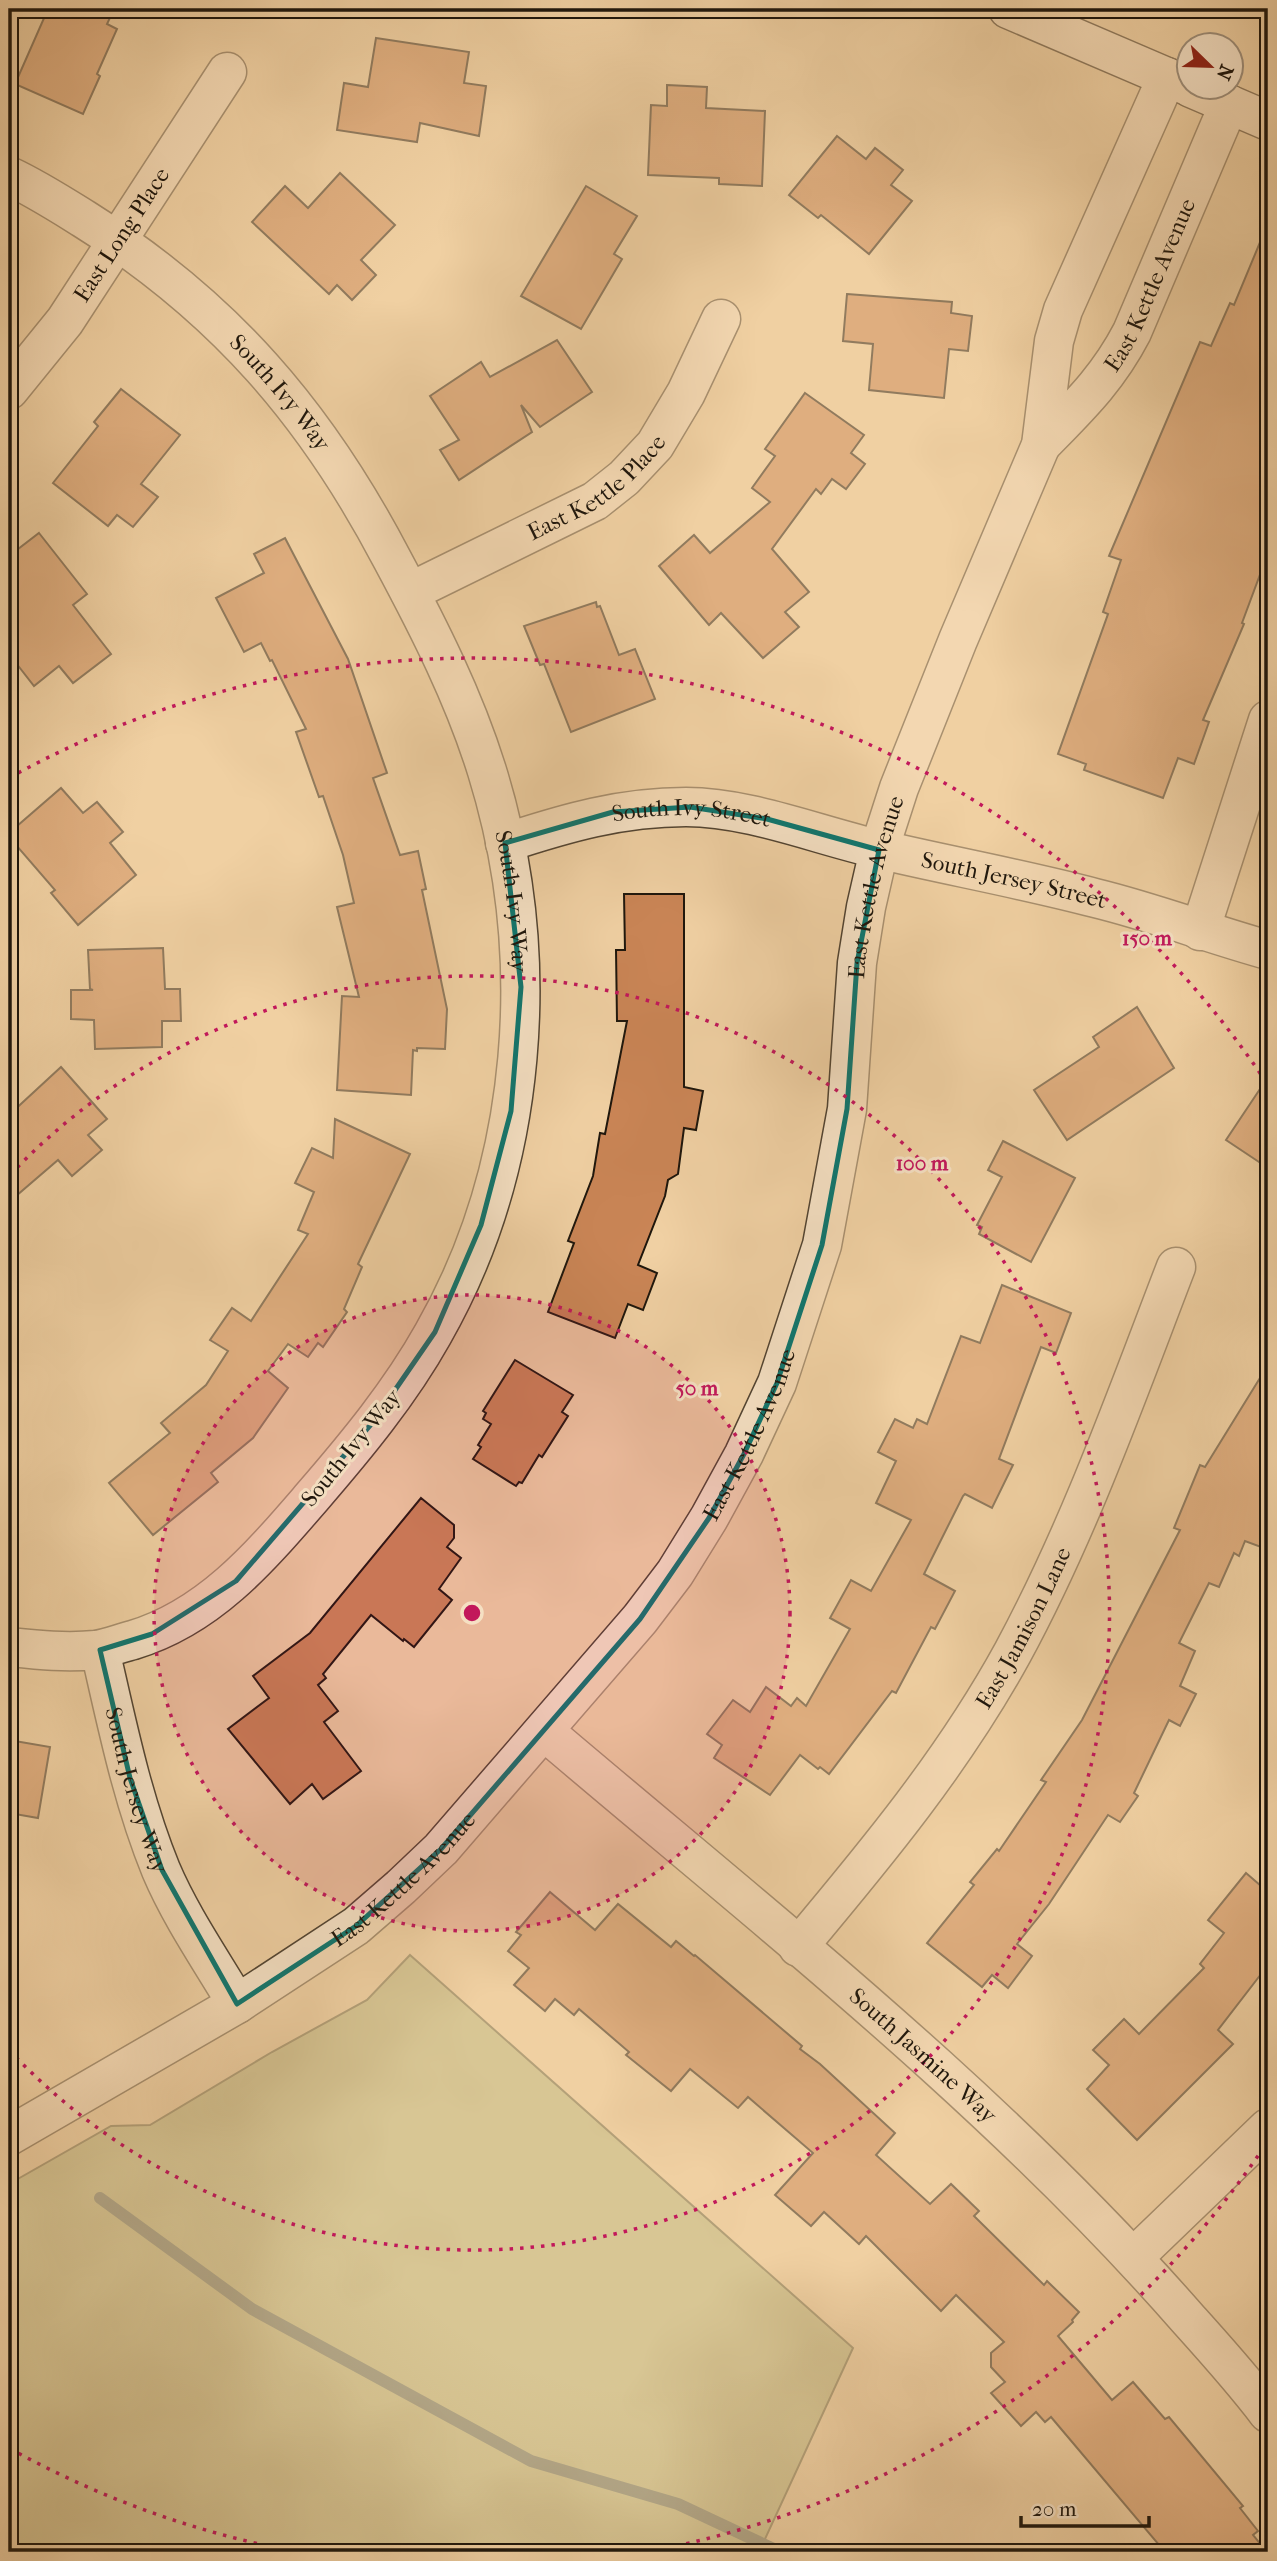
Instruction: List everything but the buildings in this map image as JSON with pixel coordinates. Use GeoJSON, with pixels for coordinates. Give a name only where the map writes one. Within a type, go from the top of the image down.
{"type":"FeatureCollection","features":[{"type":"Feature","properties":{"kind":"street"},"geometry":{"type":"LineString","coordinates":[[1008,9],[1176,81]]}},
{"type":"Feature","properties":{"kind":"street","name":"East Long Place"},"geometry":{"type":"LineString","coordinates":[[9,390],[65,321],[227,72]]}},
{"type":"Feature","properties":{"kind":"street","name":"East Kettle Avenue"},"geometry":{"type":"LineString","coordinates":[[9,2136],[237,2004],[356,1926],[401,1887],[441,1849],[639,1619],[675,1573],[709,1518],[778,1383],[822,1245],[847,1109],[857,963],[878,849],[899,788],[958,640],[1041,445],[1054,341],[1063,310],[1176,97]]}},
{"type":"Feature","properties":{"kind":"street"},"geometry":{"type":"LineString","coordinates":[[1224,102],[1268,121]]}},
{"type":"Feature","properties":{"kind":"street","name":"East Kettle Avenue"},"geometry":{"type":"LineString","coordinates":[[1041,445],[1100,384],[1120,355],[1229,104]]}},
{"type":"Feature","properties":{"kind":"street","name":"South Ivy Way"},"geometry":{"type":"LineString","coordinates":[[9,176],[117,240],[215,316],[288,397],[328,450],[378,532],[410,592],[449,670],[469,719],[488,774],[505,843],[517,910],[522,987],[518,1056],[511,1111],[498,1171],[460,1280],[435,1332],[408,1376],[366,1432],[280,1534],[236,1581],[198,1609],[152,1634],[100,1650]]}},
{"type":"Feature","properties":{"kind":"street","name":"East Kettle Place"},"geometry":{"type":"LineString","coordinates":[[410,592],[595,501],[624,478],[654,445],[686,393],[720,319]]}},
{"type":"Feature","properties":{"kind":"street"},"geometry":{"type":"LineString","coordinates":[[1200,931],[1268,720]]}},
{"type":"Feature","properties":{"kind":"street","name":"South Ivy Street"},"geometry":{"type":"LineString","coordinates":[[505,843],[562,824],[613,812],[690,807],[767,819],[878,849]]}},
{"type":"Feature","properties":{"kind":"street","name":"South Jersey Street"},"geometry":{"type":"LineString","coordinates":[[878,849],[1098,898],[1268,950]]}},
{"type":"Feature","properties":{"kind":"street","name":"East Jamison Lane"},"geometry":{"type":"LineString","coordinates":[[798,1947],[911,1810],[1013,1653],[1050,1578],[1098,1468],[1176,1267]]}},
{"type":"Feature","properties":{"kind":"street"},"geometry":{"type":"LineString","coordinates":[[9,1647],[45,1651],[100,1650]]}},
{"type":"Feature","properties":{"kind":"street","name":"South Jersey Way"},"geometry":{"type":"LineString","coordinates":[[100,1650],[130,1778],[162,1870],[184,1915],[237,2004]]}},
{"type":"Feature","properties":{"kind":"street","name":"South Jasmine Way"},"geometry":{"type":"LineString","coordinates":[[544,1731],[997,2121],[1134,2257],[1268,2413]]}},
{"type":"Feature","properties":{"kind":"street"},"geometry":{"type":"LineString","coordinates":[[1134,2257],[1268,2128]]}},
{"type":"Feature","properties":{"kind":"highlighted area"},"geometry":{"type":"Polygon","coordinates":[[[690,807],[767,819],[879,850],[857,963],[847,1109],[822,1245],[777,1383],[744,1454],[709,1518],[640,1619],[441,1849],[356,1926],[237,2004],[162,1870],[130,1778],[100,1650],[152,1634],[236,1581],[373,1422],[435,1332],[481,1225],[511,1111],[521,987],[505,843],[613,812],[690,807]]]}},
{"type":"Feature","properties":{"kind":"green space"},"geometry":{"type":"Polygon","coordinates":[[[410,1955],[853,2348],[759,2552],[9,2552],[9,2184],[111,2126],[150,2125],[272,2052],[367,2000],[410,1955]]]}},
{"type":"Feature","properties":{"kind":"waterway"},"geometry":{"type":"LineString","coordinates":[[100,2198],[252,2309],[531,2461],[678,2504],[780,2552]]}}]}
